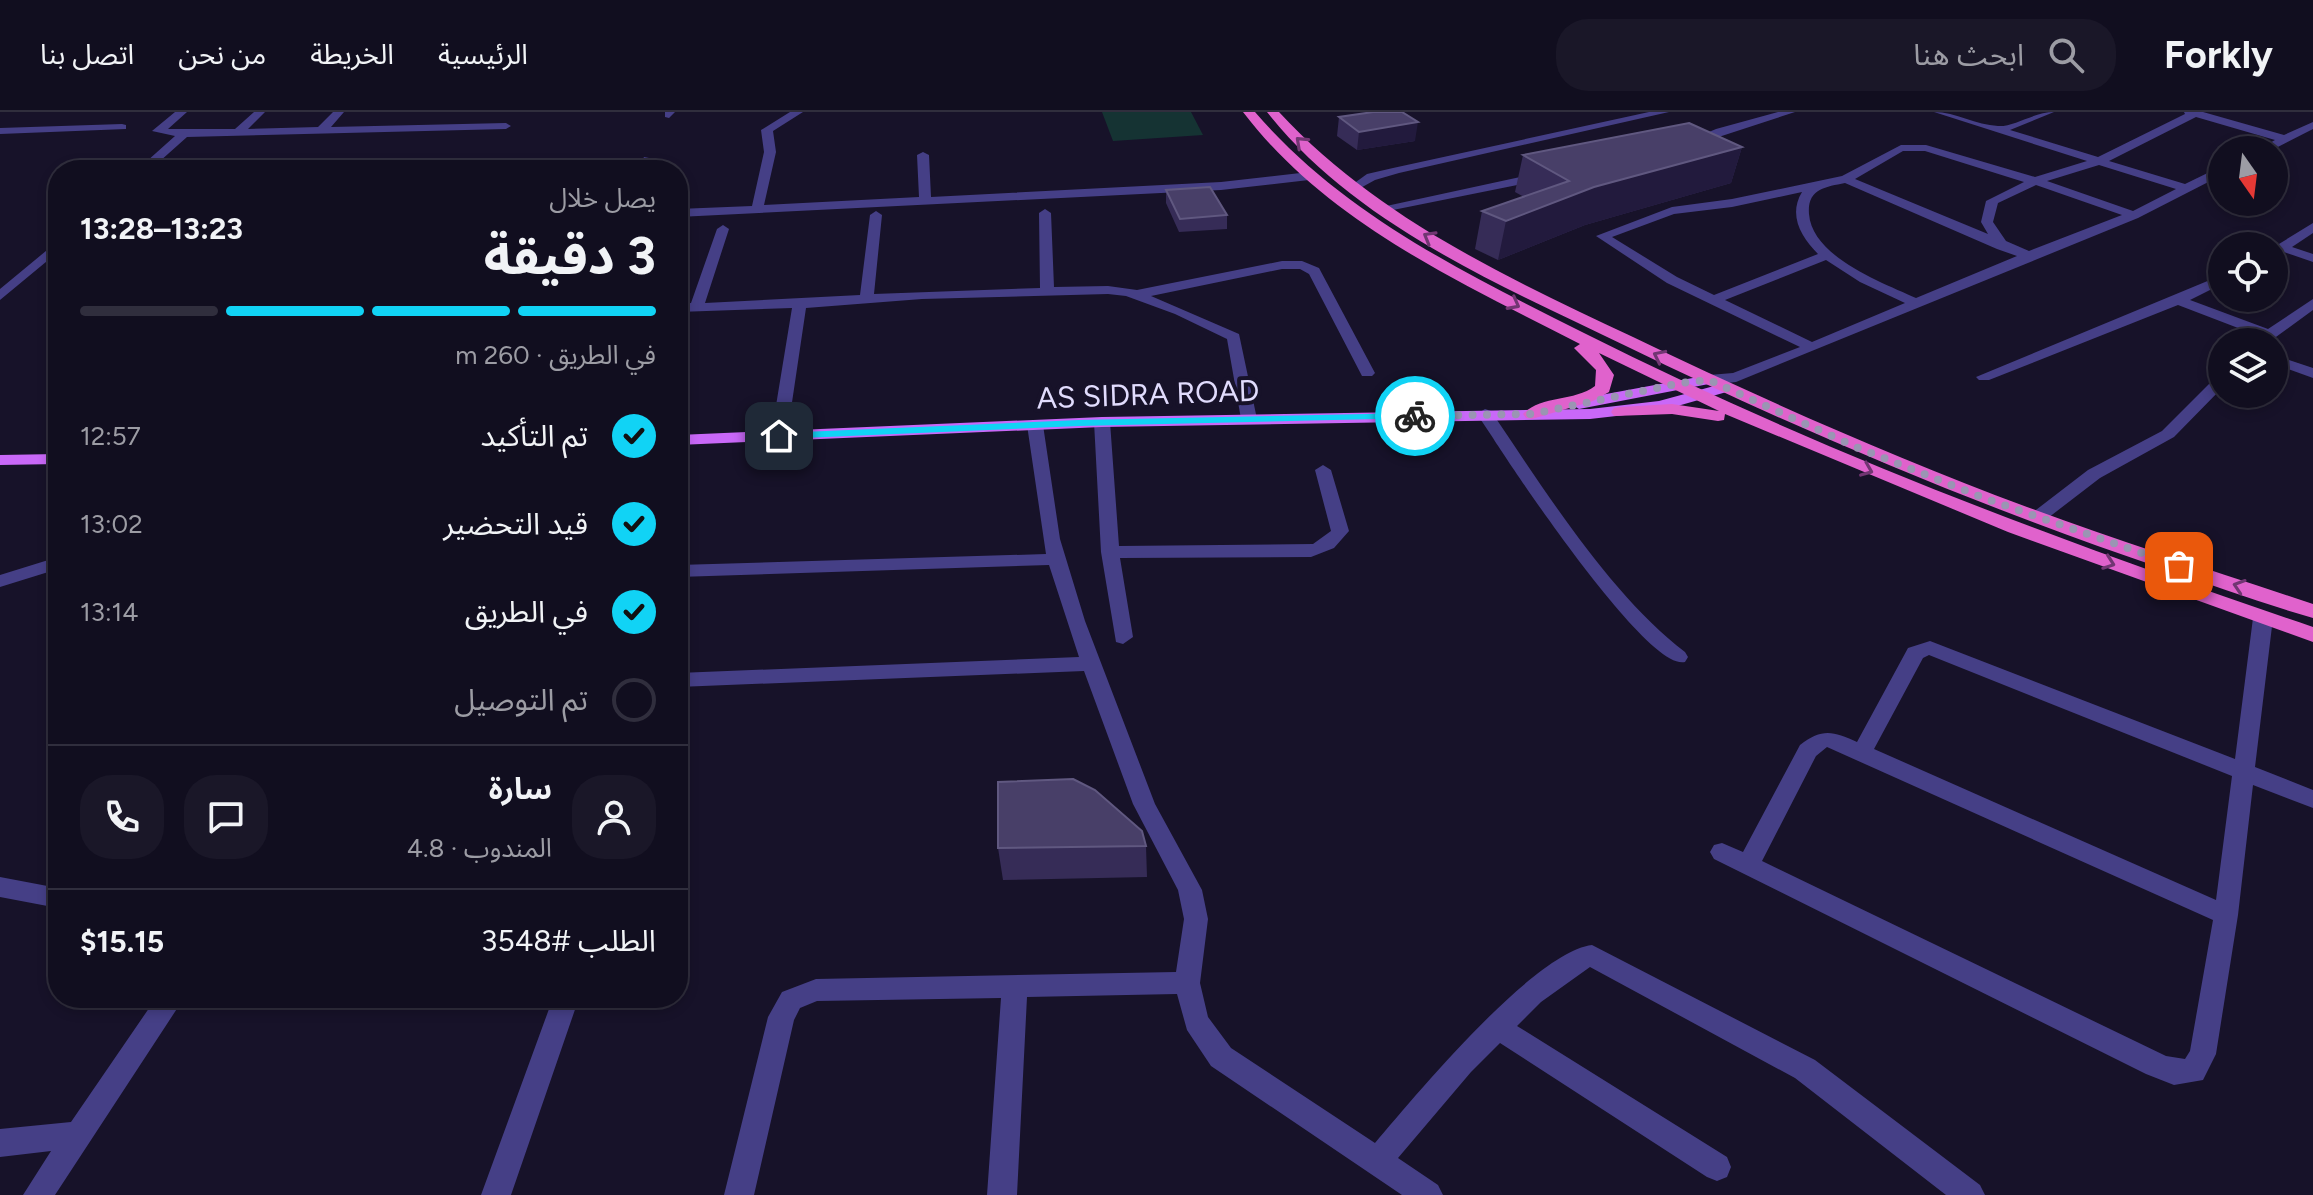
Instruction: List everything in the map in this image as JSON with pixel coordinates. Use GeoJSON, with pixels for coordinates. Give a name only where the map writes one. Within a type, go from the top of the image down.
{"type":"FeatureCollection","features":[{"type":"Feature","properties":{"kind":"highway"},"geometry":{"type":"LineString","coordinates":[[1249,112],[1275,145],[1309,176],[1416,250],[1672,385],[1795,440],[2031,534],[2313,635]]}},
{"type":"Feature","properties":{"kind":"highway"},"geometry":{"type":"LineString","coordinates":[[1273,112],[1295,137],[1383,208],[1502,278],[1856,447],[2038,517],[2313,611]]}},
{"type":"Feature","properties":{"kind":"highway"},"geometry":{"type":"LineString","coordinates":[[1532,414],[1546,407],[1593,396],[1606,383],[1606,373],[1600,363],[1557,326]]}},
{"type":"Feature","properties":{"kind":"highway"},"geometry":{"type":"LineString","coordinates":[[1620,412],[1697,411],[1795,440]]}},
{"type":"Feature","properties":{"kind":"main road"},"geometry":{"type":"LineString","coordinates":[[1532,414],[1672,385],[1723,382]]}},
{"type":"Feature","properties":{"kind":"main road","name":"AS SIDRA ROAD"},"geometry":{"type":"LineString","coordinates":[[688,440],[1102,422],[1620,412],[1699,397],[1723,382]]}},
{"type":"Feature","properties":{"kind":"main road"},"geometry":{"type":"LineString","coordinates":[[0,460],[48,459]]}},
{"type":"Feature","properties":{"kind":"street"},"geometry":{"type":"LineString","coordinates":[[81,128],[102,112]]}},
{"type":"Feature","properties":{"kind":"street"},"geometry":{"type":"LineString","coordinates":[[182,112],[158,131],[184,134],[506,126]]}},
{"type":"Feature","properties":{"kind":"street"},"geometry":{"type":"LineString","coordinates":[[238,133],[260,112]]}},
{"type":"Feature","properties":{"kind":"street"},"geometry":{"type":"LineString","coordinates":[[321,131],[339,112]]}},
{"type":"Feature","properties":{"kind":"street"},"geometry":{"type":"LineString","coordinates":[[400,129],[414,112]]}},
{"type":"Feature","properties":{"kind":"street"},"geometry":{"type":"LineString","coordinates":[[477,127],[487,112]]}},
{"type":"Feature","properties":{"kind":"street"},"geometry":{"type":"LineString","coordinates":[[1355,187],[1371,177],[1397,170],[1664,112]]}},
{"type":"Feature","properties":{"kind":"street"},"geometry":{"type":"LineString","coordinates":[[1671,148],[1790,112]]}},
{"type":"Feature","properties":{"kind":"street"},"geometry":{"type":"LineString","coordinates":[[1939,112],[2186,188]]}},
{"type":"Feature","properties":{"kind":"street"},"geometry":{"type":"LineString","coordinates":[[2001,130],[2049,112]]}},
{"type":"Feature","properties":{"kind":"street"},"geometry":{"type":"LineString","coordinates":[[1988,192],[2099,161],[2156,127],[2194,112],[2275,136]]}},
{"type":"Feature","properties":{"kind":"street"},"geometry":{"type":"LineString","coordinates":[[757,209],[770,152],[767,130],[794,113]]}},
{"type":"Feature","properties":{"kind":"street"},"geometry":{"type":"LineString","coordinates":[[2288,138],[2313,125]]}},
{"type":"Feature","properties":{"kind":"street"},"geometry":{"type":"LineString","coordinates":[[0,131],[122,127]]}},
{"type":"Feature","properties":{"kind":"street"},"geometry":{"type":"LineString","coordinates":[[154,160],[184,134]]}},
{"type":"Feature","properties":{"kind":"street"},"geometry":{"type":"LineString","coordinates":[[1812,347],[1672,280],[1602,236],[1672,211],[1732,203],[1846,179],[1901,148],[1912,147],[2035,181],[2134,215]]}},
{"type":"Feature","properties":{"kind":"street"},"geometry":{"type":"LineString","coordinates":[[923,155],[925,202]]}},
{"type":"Feature","properties":{"kind":"street"},"geometry":{"type":"LineString","coordinates":[[1332,169],[1358,172],[1397,170]]}},
{"type":"Feature","properties":{"kind":"street"},"geometry":{"type":"LineString","coordinates":[[2002,171],[1988,192],[1987,222],[2002,246]]}},
{"type":"Feature","properties":{"kind":"street"},"geometry":{"type":"LineString","coordinates":[[1383,208],[1560,173]]}},
{"type":"Feature","properties":{"kind":"street"},"geometry":{"type":"LineString","coordinates":[[688,212],[1236,185],[1309,176]]}},
{"type":"Feature","properties":{"kind":"street"},"geometry":{"type":"LineString","coordinates":[[1723,382],[2134,215],[2208,177]]}},
{"type":"Feature","properties":{"kind":"street"},"geometry":{"type":"LineString","coordinates":[[1846,179],[2029,256]]}},
{"type":"Feature","properties":{"kind":"street"},"geometry":{"type":"LineString","coordinates":[[1815,187],[1805,196],[1801,212],[1805,225],[1826,256],[1918,304]]}},
{"type":"Feature","properties":{"kind":"street"},"geometry":{"type":"LineString","coordinates":[[1045,213],[1047,291]]}},
{"type":"Feature","properties":{"kind":"street"},"geometry":{"type":"LineString","coordinates":[[867,298],[876,215]]}},
{"type":"Feature","properties":{"kind":"street"},"geometry":{"type":"LineString","coordinates":[[2288,245],[2313,227]]}},
{"type":"Feature","properties":{"kind":"street"},"geometry":{"type":"LineString","coordinates":[[697,306],[723,229]]}},
{"type":"Feature","properties":{"kind":"street"},"geometry":{"type":"LineString","coordinates":[[2288,253],[2313,258]]}},
{"type":"Feature","properties":{"kind":"street"},"geometry":{"type":"LineString","coordinates":[[0,296],[48,254]]}},
{"type":"Feature","properties":{"kind":"street"},"geometry":{"type":"LineString","coordinates":[[1713,300],[1826,256]]}},
{"type":"Feature","properties":{"kind":"street"},"geometry":{"type":"LineString","coordinates":[[1135,295],[1282,265],[1302,265],[1314,271],[1367,373]]}},
{"type":"Feature","properties":{"kind":"street"},"geometry":{"type":"LineString","coordinates":[[1180,311],[1184,285]]}},
{"type":"Feature","properties":{"kind":"street"},"geometry":{"type":"LineString","coordinates":[[1984,377],[2208,286]]}},
{"type":"Feature","properties":{"kind":"street"},"geometry":{"type":"LineString","coordinates":[[688,307],[1047,291],[1108,290],[1135,295],[1180,311],[1234,337],[1249,419]]}},
{"type":"Feature","properties":{"kind":"street"},"geometry":{"type":"LineString","coordinates":[[2178,300],[2242,328]]}},
{"type":"Feature","properties":{"kind":"street"},"geometry":{"type":"LineString","coordinates":[[779,436],[800,304]]}},
{"type":"Feature","properties":{"kind":"street"},"geometry":{"type":"LineString","coordinates":[[2281,328],[2310,309]]}},
{"type":"Feature","properties":{"kind":"street"},"geometry":{"type":"LineString","coordinates":[[2288,364],[2313,373]]}},
{"type":"Feature","properties":{"kind":"street"},"geometry":{"type":"LineString","coordinates":[[2038,517],[2094,474],[2168,434],[2208,393]]}},
{"type":"Feature","properties":{"kind":"street"},"geometry":{"type":"LineString","coordinates":[[1485,414],[1513,460],[1568,534],[1648,633],[1678,657]]}},
{"type":"Feature","properties":{"kind":"street"},"geometry":{"type":"LineString","coordinates":[[1102,422],[1110,552],[1123,637]]}},
{"type":"Feature","properties":{"kind":"street"},"geometry":{"type":"LineString","coordinates":[[1035,425],[1056,559],[1090,664],[1144,804],[1190,890],[1196,919],[1187,983],[1196,1022],[1221,1057],[1428,1195]]}},
{"type":"Feature","properties":{"kind":"street"},"geometry":{"type":"LineString","coordinates":[[1110,552],[1311,551],[1323,547],[1333,541],[1340,531],[1323,470]]}},
{"type":"Feature","properties":{"kind":"street"},"geometry":{"type":"LineString","coordinates":[[688,571],[1056,559]]}},
{"type":"Feature","properties":{"kind":"street"},"geometry":{"type":"LineString","coordinates":[[0,581],[48,566]]}},
{"type":"Feature","properties":{"kind":"street"},"geometry":{"type":"LineString","coordinates":[[1722,852],[2174,1072],[2193,1071],[2203,1054],[2226,915],[2263,618]]}},
{"type":"Feature","properties":{"kind":"street"},"geometry":{"type":"LineString","coordinates":[[1862,752],[1915,653],[1930,648],[2313,799]]}},
{"type":"Feature","properties":{"kind":"street"},"geometry":{"type":"LineString","coordinates":[[688,680],[1090,664]]}},
{"type":"Feature","properties":{"kind":"street"},"geometry":{"type":"LineString","coordinates":[[1749,863],[1814,744],[1828,738],[2226,915]]}},
{"type":"Feature","properties":{"kind":"street"},"geometry":{"type":"LineString","coordinates":[[0,887],[48,896]]}},
{"type":"Feature","properties":{"kind":"street"},"geometry":{"type":"LineString","coordinates":[[1378,1161],[1461,1063],[1497,1027],[1532,994],[1583,957],[1602,959],[1805,1069],[1970,1195]]}},
{"type":"Feature","properties":{"kind":"street"},"geometry":{"type":"LineString","coordinates":[[739,1195],[781,1017],[791,1000],[816,990],[1187,983]]}},
{"type":"Feature","properties":{"kind":"street"},"geometry":{"type":"LineString","coordinates":[[1002,1195],[1015,987]]}},
{"type":"Feature","properties":{"kind":"street"},"geometry":{"type":"LineString","coordinates":[[38,1195],[164,1008]]}},
{"type":"Feature","properties":{"kind":"street"},"geometry":{"type":"LineString","coordinates":[[496,1195],[562,1008]]}},
{"type":"Feature","properties":{"kind":"street"},"geometry":{"type":"LineString","coordinates":[[1497,1027],[1717,1167]]}},
{"type":"Feature","properties":{"kind":"street"},"geometry":{"type":"LineString","coordinates":[[0,1143],[78,1135]]}},
{"type":"Feature","properties":{"kind":"green space"},"geometry":{"type":"Polygon","coordinates":[[[1102,112],[1191,112],[1203,135],[1113,141],[1102,112]]]}},
{"type":"Feature","properties":{"kind":"building"},"geometry":{"type":"Polygon","coordinates":[[[1402,112],[1418,122],[1359,132],[1339,117],[1402,112]]]}},
{"type":"Feature","properties":{"kind":"building"},"geometry":{"type":"Polygon","coordinates":[[[1689,123],[1742,147],[1594,187],[1506,221],[1482,211],[1569,181],[1523,155],[1689,123]]]}},
{"type":"Feature","properties":{"kind":"building"},"geometry":{"type":"Polygon","coordinates":[[[1210,187],[1227,215],[1180,219],[1166,190],[1210,187]]]}},
{"type":"Feature","properties":{"kind":"building"},"geometry":{"type":"Polygon","coordinates":[[[1073,779],[1095,790],[1142,831],[1146,846],[998,848],[998,782],[1073,779]]]}},
{"type":"Feature","properties":{"kind":"way so far"},"geometry":{"type":"LineString","coordinates":[[1415,416],[1532,414],[1709,380],[1856,447],[1984,498],[2179,566]]}},
{"type":"Feature","properties":{"kind":"route"},"geometry":{"type":"LineString","coordinates":[[779,436],[1079,423],[1415,416]]}}]}
